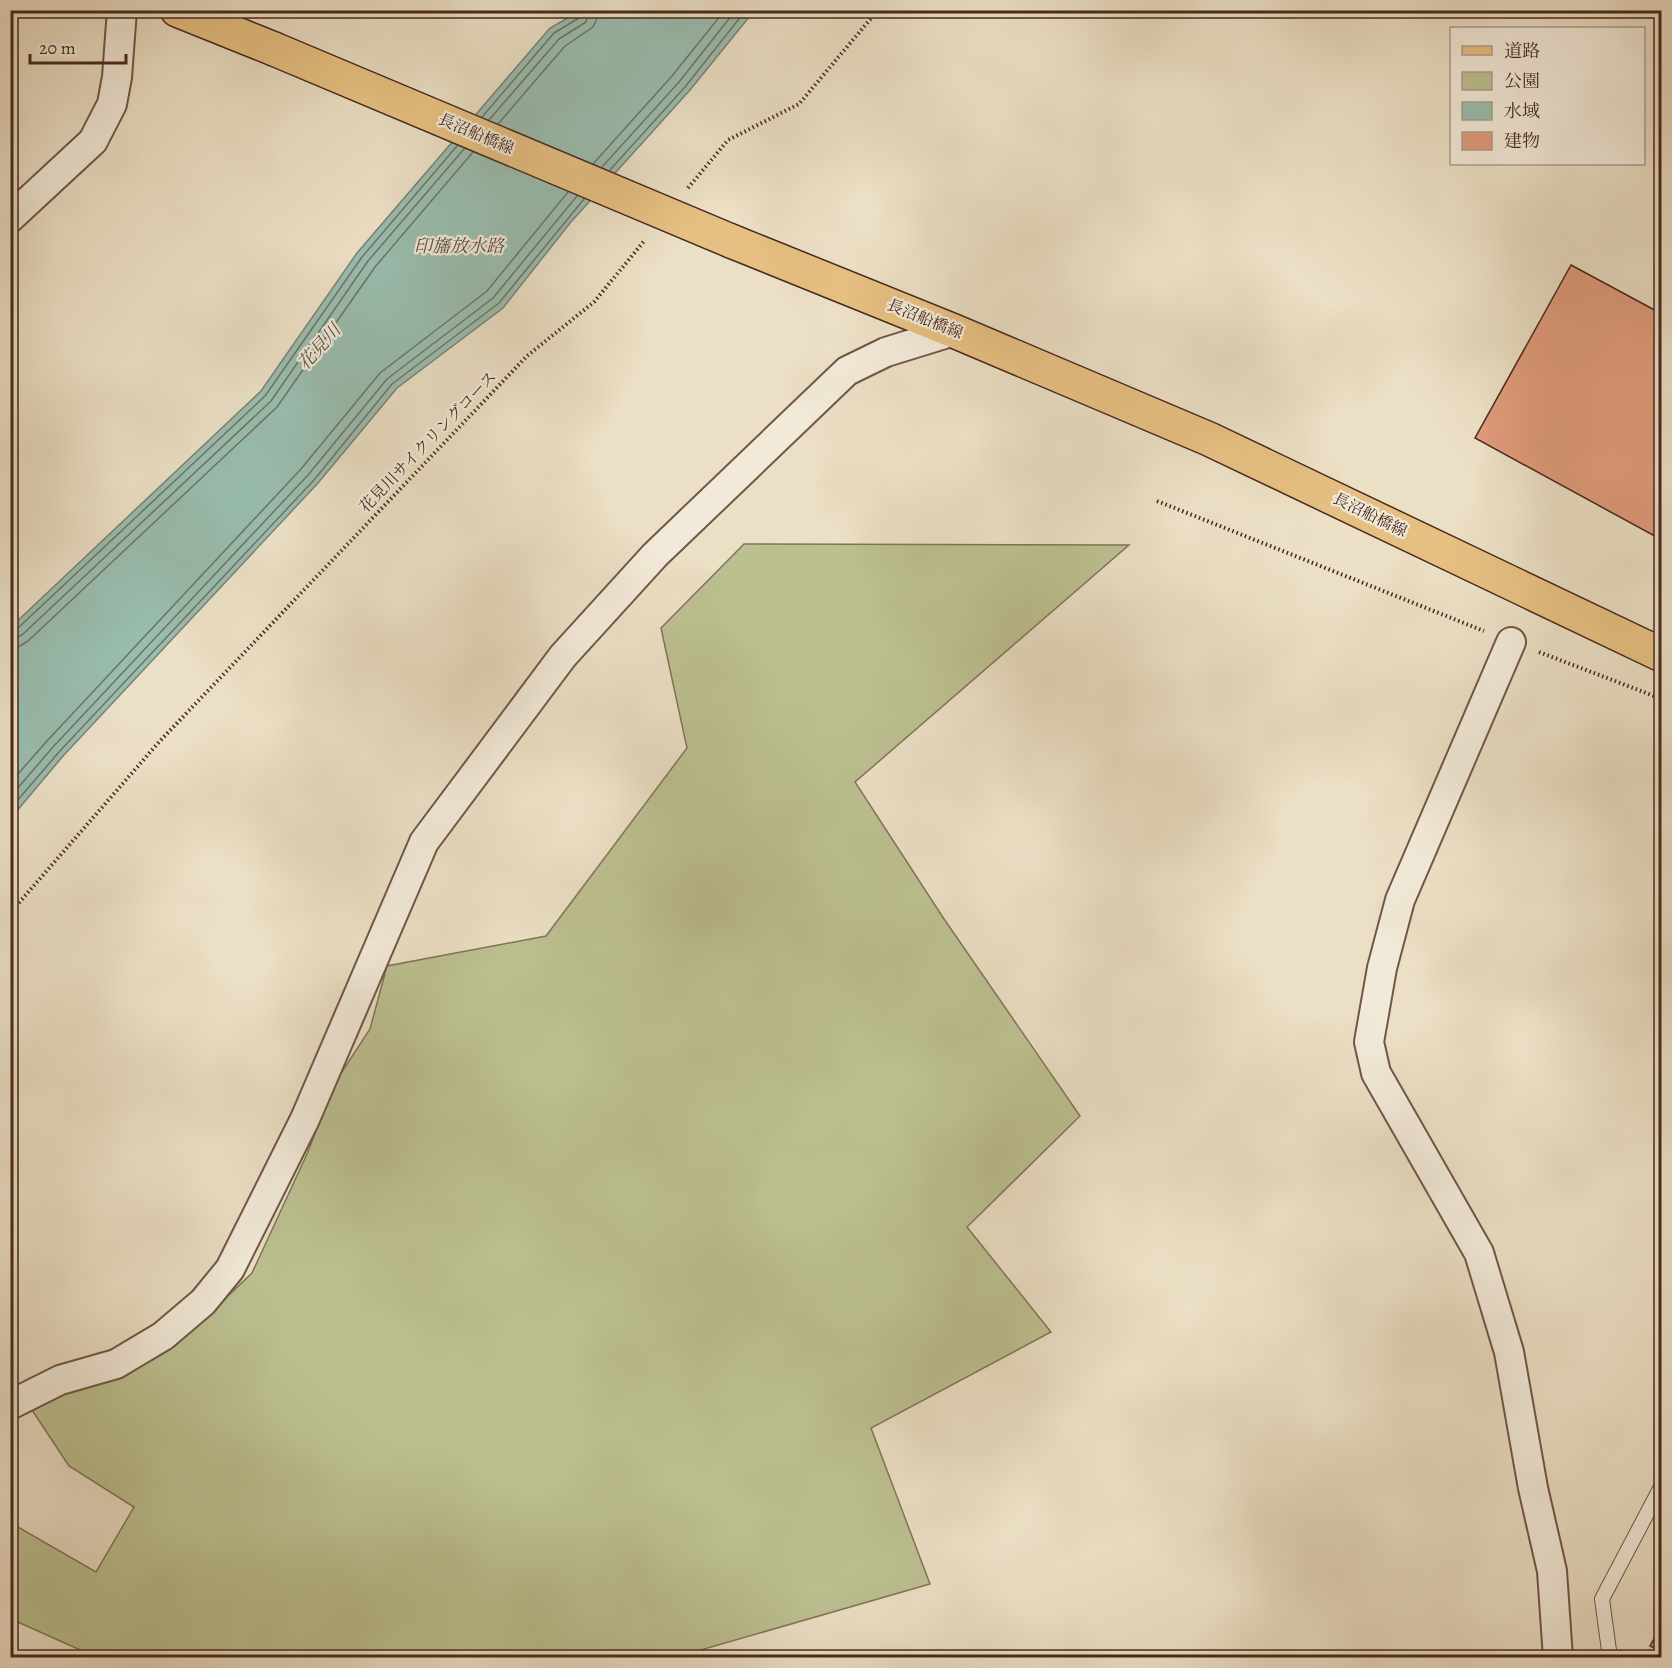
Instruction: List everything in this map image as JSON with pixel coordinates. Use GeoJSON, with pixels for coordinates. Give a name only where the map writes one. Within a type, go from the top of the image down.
{"type":"FeatureCollection","features":[{"type":"Feature","properties":{"kind":"main road","name":"長沼船橋線"},"geometry":{"type":"LineString","coordinates":[[177,10],[731,241],[954,330],[1209,439],[1662,655]]}},
{"type":"Feature","properties":{"kind":"street"},"geometry":{"type":"LineString","coordinates":[[10,218],[93,141],[112,104],[117,77],[122,10]]}},
{"type":"Feature","properties":{"kind":"street"},"geometry":{"type":"LineString","coordinates":[[10,1405],[60,1380],[116,1364],[163,1336],[203,1302],[231,1269],[305,1119],[424,842],[563,656],[655,555],[847,371],[886,352],[954,330]]}},
{"type":"Feature","properties":{"kind":"street"},"geometry":{"type":"LineString","coordinates":[[1511,642],[1400,900],[1382,968],[1369,1042],[1376,1073],[1479,1253],[1509,1352],[1533,1488],[1552,1571],[1558,1658]]}},
{"type":"Feature","properties":{"kind":"lane"},"geometry":{"type":"LineString","coordinates":[[1610,1658],[1602,1599],[1662,1485]]}},
{"type":"Feature","properties":{"kind":"path"},"geometry":{"type":"LineString","coordinates":[[683,194],[728,140],[799,104],[878,10]]}},
{"type":"Feature","properties":{"kind":"path","name":"花見川サイクリングコース"},"geometry":{"type":"LineString","coordinates":[[10,913],[159,742],[527,356],[594,302],[646,239]]}},
{"type":"Feature","properties":{"kind":"path"},"geometry":{"type":"LineString","coordinates":[[1157,501],[1511,642],[1662,699]]}},
{"type":"Feature","properties":{"kind":"green space"},"geometry":{"type":"Polygon","coordinates":[[[744,544],[1129,545],[855,782],[942,916],[1080,1116],[967,1227],[1051,1332],[871,1428],[930,1584],[673,1658],[96,1657],[11,1619],[11,1523],[96,1572],[134,1507],[69,1466],[28,1404],[175,1346],[252,1273],[307,1154],[336,1081],[370,1029],[387,966],[546,936],[687,748],[661,628],[744,544]]]}},
{"type":"Feature","properties":{"kind":"water","name":"印旛放水路"},"geometry":{"type":"Polygon","coordinates":[[[580,11],[754,11],[690,90],[570,223],[503,308],[397,388],[318,483],[63,756],[11,818],[11,627],[261,391],[357,253],[550,28],[580,11]]]}},
{"type":"Feature","properties":{"kind":"building"},"geometry":{"type":"Polygon","coordinates":[[[1571,265],[1662,314],[1662,540],[1475,438],[1571,265]]]}},
{"type":"Feature","properties":{"kind":"building"},"geometry":{"type":"Polygon","coordinates":[[[1662,1625],[1662,1652],[1650,1646],[1662,1625]]]}},
{"type":"Feature","properties":{"kind":"water label","name":"花見川"},"geometry":{"type":"Point","coordinates":[319,347]}}]}
